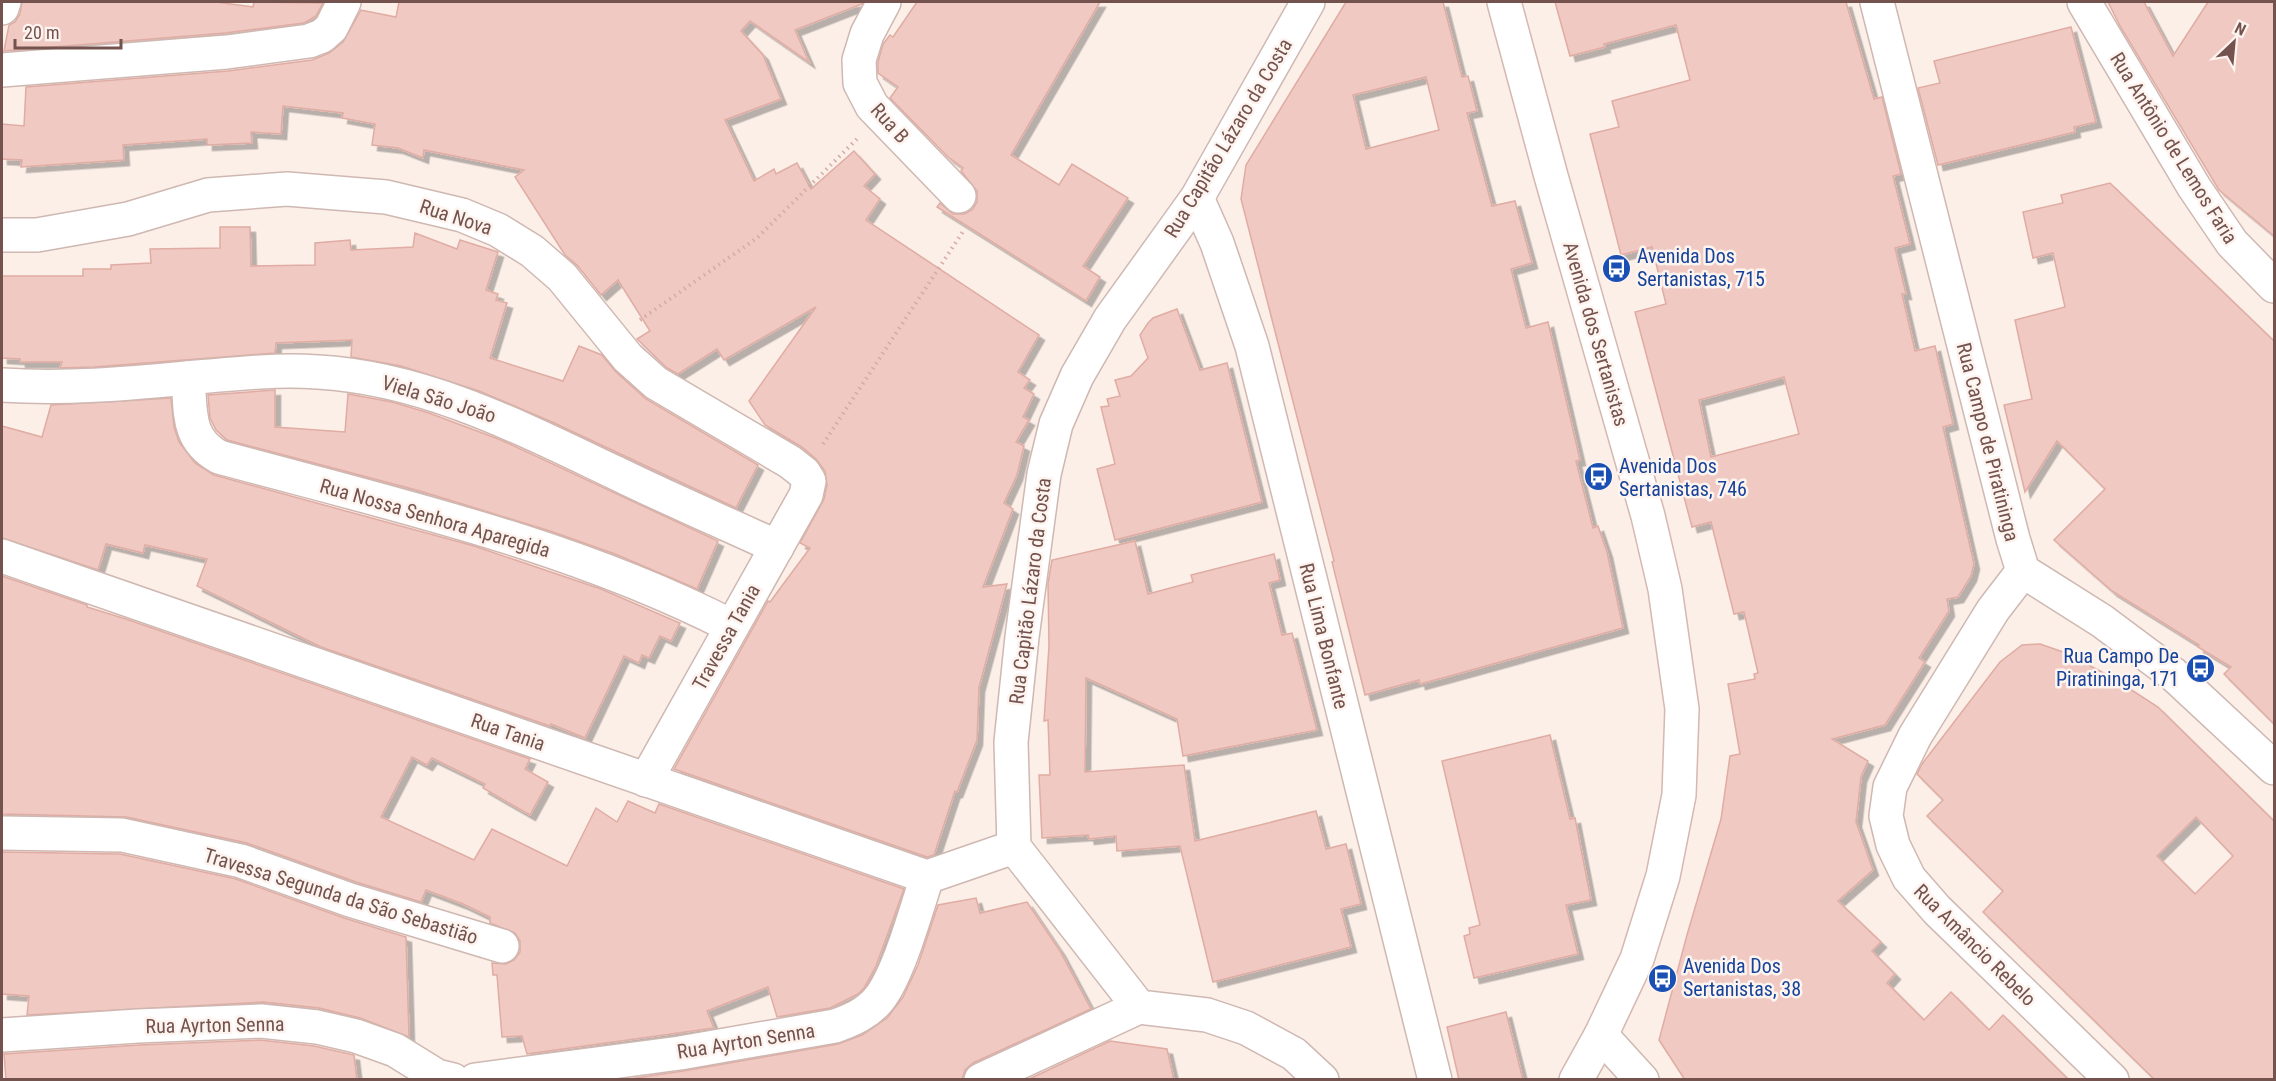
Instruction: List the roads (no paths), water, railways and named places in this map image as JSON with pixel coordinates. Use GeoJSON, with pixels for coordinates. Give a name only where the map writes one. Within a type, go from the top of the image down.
{"type":"FeatureCollection","features":[{"type":"Feature","properties":{"kind":"street"},"geometry":{"type":"LineString","coordinates":[[2,8],[4,2]]}},
{"type":"Feature","properties":{"kind":"street"},"geometry":{"type":"LineString","coordinates":[[2,70],[227,52],[309,41],[322,36],[332,28],[344,2]]}},
{"type":"Feature","properties":{"kind":"street","name":"Rua B"},"geometry":{"type":"LineString","coordinates":[[884,2],[867,34],[859,60],[860,83],[872,106],[958,196]]}},
{"type":"Feature","properties":{"kind":"street","name":"Rua Capitão Lázaro da Costa"},"geometry":{"type":"LineString","coordinates":[[1014,847],[1011,742],[1042,486],[1056,424],[1077,376],[1110,319],[1197,198],[1308,2]]}},
{"type":"Feature","properties":{"kind":"street","name":"Avenida dos Sertanistas"},"geometry":{"type":"LineString","coordinates":[[1504,2],[1554,188],[1648,516],[1665,589],[1682,709],[1679,795],[1663,876],[1637,959],[1601,1035],[1576,1080]]}},
{"type":"Feature","properties":{"kind":"street","name":"Rua Campo de Piratininga"},"geometry":{"type":"LineString","coordinates":[[1877,2],[2010,528],[2023,571]]}},
{"type":"Feature","properties":{"kind":"street","name":"Rua Antônio de Lemos Faria"},"geometry":{"type":"LineString","coordinates":[[2084,2],[2194,187],[2232,243],[2274,286]]}},
{"type":"Feature","properties":{"kind":"street","name":"Rua Nova"},"geometry":{"type":"LineString","coordinates":[[2,235],[37,235],[128,219],[208,195],[287,189],[386,197],[462,215],[498,230],[532,251],[562,277],[640,370],[656,383],[790,462],[805,484]]}},
{"type":"Feature","properties":{"kind":"street","name":"Rua Lima Bonfante"},"geometry":{"type":"LineString","coordinates":[[1197,198],[1217,243],[1252,346],[1435,1080]]}},
{"type":"Feature","properties":{"kind":"street","name":"Viela São João"},"geometry":{"type":"LineString","coordinates":[[2,385],[86,386],[269,371],[320,372],[384,381],[436,394],[499,417],[646,488],[777,547]]}},
{"type":"Feature","properties":{"kind":"street","name":"Rua Nossa Senhora Aparegida"},"geometry":{"type":"LineString","coordinates":[[188,378],[193,432],[207,450],[219,457],[450,520],[574,559],[694,607],[732,626]]}},
{"type":"Feature","properties":{"kind":"street","name":"Travessa Tania"},"geometry":{"type":"LineString","coordinates":[[646,780],[777,547],[805,484]]}},
{"type":"Feature","properties":{"kind":"street","name":"Rua Tania"},"geometry":{"type":"LineString","coordinates":[[2,556],[927,878]]}},
{"type":"Feature","properties":{"kind":"street"},"geometry":{"type":"LineString","coordinates":[[2023,571],[2102,621],[2173,674],[2274,768]]}},
{"type":"Feature","properties":{"kind":"street","name":"Rua Amâncio Rebelo"},"geometry":{"type":"LineString","coordinates":[[2023,571],[1993,610],[1915,736],[1890,787],[1886,816],[1893,845],[1909,878],[1937,910],[2112,1080]]}},
{"type":"Feature","properties":{"kind":"street","name":"Travessa Segunda da São Sebastião"},"geometry":{"type":"LineString","coordinates":[[2,833],[122,835],[230,859],[350,900],[502,946]]}},
{"type":"Feature","properties":{"kind":"street"},"geometry":{"type":"LineString","coordinates":[[927,878],[1014,847],[1139,1007]]}},
{"type":"Feature","properties":{"kind":"street","name":"Rua Ayrton Senna"},"geometry":{"type":"LineString","coordinates":[[475,1080],[680,1053],[836,1026],[852,1020],[880,999],[892,975],[927,878]]}},
{"type":"Feature","properties":{"kind":"street"},"geometry":{"type":"LineString","coordinates":[[981,1080],[1139,1007],[1207,1015],[1246,1028],[1294,1054],[1322,1080]]}},
{"type":"Feature","properties":{"kind":"street","name":"Rua Ayrton Senna"},"geometry":{"type":"LineString","coordinates":[[2,1035],[138,1026],[273,1022],[317,1027],[357,1036],[395,1050],[437,1076],[453,1080]]}},
{"type":"Feature","properties":{"kind":"street"},"geometry":{"type":"LineString","coordinates":[[1601,1035],[1642,1080]]}},
{"type":"Feature","properties":{"kind":"place","name":"Avenida Dos Sertanistas, 715"},"geometry":{"type":"Point","coordinates":[1616,268]}},
{"type":"Feature","properties":{"kind":"place","name":"Avenida Dos Sertanistas, 746"},"geometry":{"type":"Point","coordinates":[1598,477]}},
{"type":"Feature","properties":{"kind":"place","name":"Rua Campo De Piratininga, 171"},"geometry":{"type":"Point","coordinates":[2200,668]}},
{"type":"Feature","properties":{"kind":"place","name":"Avenida Dos Sertanistas, 38"},"geometry":{"type":"Point","coordinates":[1662,978]}}]}
